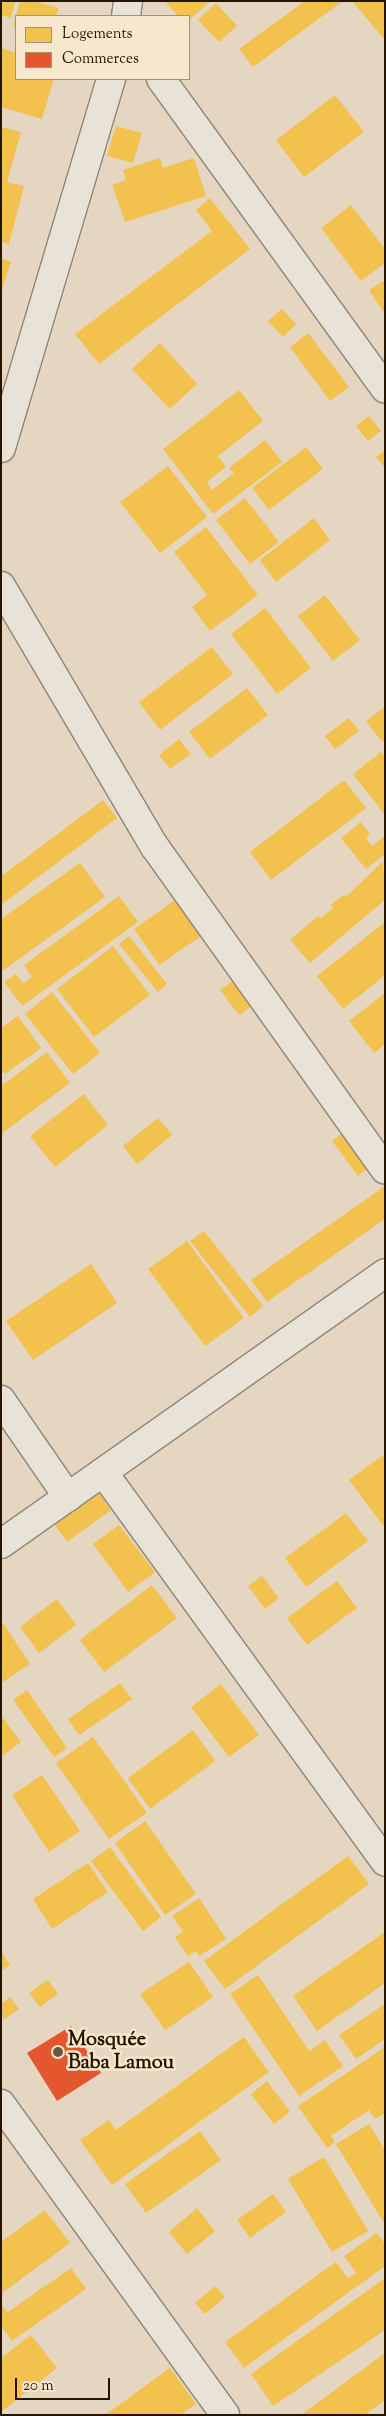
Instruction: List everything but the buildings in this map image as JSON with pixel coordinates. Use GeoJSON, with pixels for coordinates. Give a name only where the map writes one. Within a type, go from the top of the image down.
{"type":"FeatureCollection","features":[{"type":"Feature","properties":{"kind":"street"},"geometry":{"type":"LineString","coordinates":[[126,15],[128,1]]}},
{"type":"Feature","properties":{"kind":"street"},"geometry":{"type":"LineString","coordinates":[[1,448],[111,80]]}},
{"type":"Feature","properties":{"kind":"street"},"geometry":{"type":"LineString","coordinates":[[162,80],[385,388]]}},
{"type":"Feature","properties":{"kind":"street"},"geometry":{"type":"LineString","coordinates":[[1,586],[155,847],[385,1169]]}},
{"type":"Feature","properties":{"kind":"street"},"geometry":{"type":"LineString","coordinates":[[1,1544],[385,1273]]}},
{"type":"Feature","properties":{"kind":"street"},"geometry":{"type":"LineString","coordinates":[[1,1400],[68,1497]]}},
{"type":"Feature","properties":{"kind":"street"},"geometry":{"type":"LineString","coordinates":[[103,1472],[385,1862]]}},
{"type":"Feature","properties":{"kind":"street"},"geometry":{"type":"LineString","coordinates":[[1,2104],[225,2415]]}},
{"type":"Feature","properties":{"kind":"place","name":"Mosquée Baba Lamou"},"geometry":{"type":"Point","coordinates":[58,2052]}}]}
